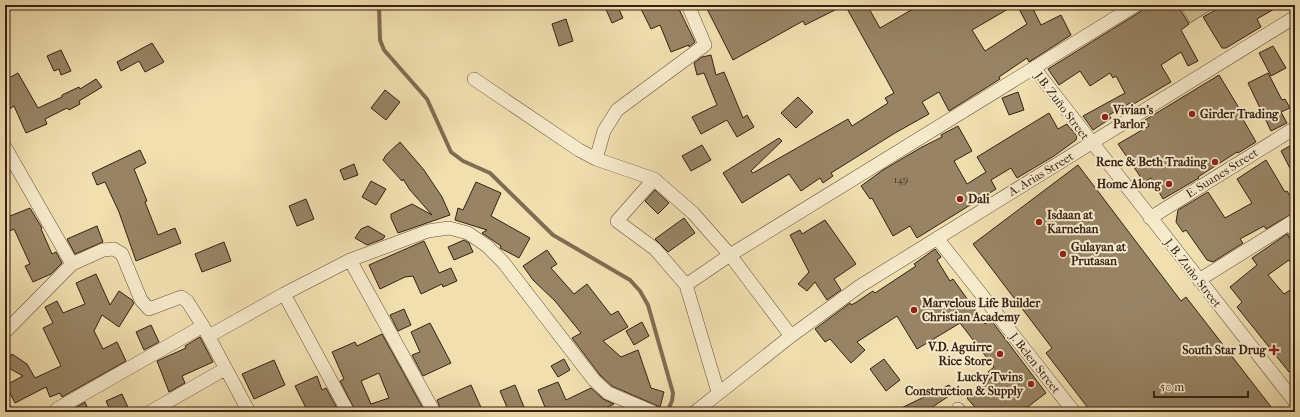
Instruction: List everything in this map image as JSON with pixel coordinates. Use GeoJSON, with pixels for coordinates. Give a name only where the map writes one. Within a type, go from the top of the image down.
{"type":"FeatureCollection","features":[{"type":"Feature","properties":{"kind":"street"},"geometry":{"type":"LineString","coordinates":[[596,159],[604,131],[616,110],[705,45],[688,5]]}},
{"type":"Feature","properties":{"kind":"street"},"geometry":{"type":"LineString","coordinates":[[686,285],[730,255],[1136,5]]}},
{"type":"Feature","properties":{"kind":"street","name":"A. Arias Street"},"geometry":{"type":"LineString","coordinates":[[695,412],[718,392],[791,336],[860,286],[1295,17]]}},
{"type":"Feature","properties":{"kind":"street","name":"J.B. Zuño Street"},"geometry":{"type":"LineString","coordinates":[[1034,68],[1091,144]]}},
{"type":"Feature","properties":{"kind":"street"},"geometry":{"type":"LineString","coordinates":[[474,79],[569,144],[596,159],[654,179],[693,213],[730,255],[791,336]]}},
{"type":"Feature","properties":{"kind":"street","name":"E. Suanes Street"},"geometry":{"type":"LineString","coordinates":[[1150,218],[1295,128]]}},
{"type":"Feature","properties":{"kind":"street","name":"J. B. Zuño Street"},"geometry":{"type":"LineString","coordinates":[[1091,144],[1295,402]]}},
{"type":"Feature","properties":{"kind":"street"},"geometry":{"type":"LineString","coordinates":[[5,147],[72,264]]}},
{"type":"Feature","properties":{"kind":"street"},"geometry":{"type":"LineString","coordinates":[[654,179],[617,221],[655,249],[686,285],[718,392]]}},
{"type":"Feature","properties":{"kind":"street"},"geometry":{"type":"LineString","coordinates":[[1199,280],[1291,222]]}},
{"type":"Feature","properties":{"kind":"street"},"geometry":{"type":"LineString","coordinates":[[57,409],[206,331],[284,294],[350,260],[428,231],[449,228],[468,233],[487,246],[503,262],[594,380],[608,393],[653,412]]}},
{"type":"Feature","properties":{"kind":"street","name":"J. Belen Street"},"geometry":{"type":"LineString","coordinates":[[937,238],[1074,412]]}},
{"type":"Feature","properties":{"kind":"street"},"geometry":{"type":"LineString","coordinates":[[5,332],[72,264],[103,250],[114,249],[122,254],[141,300],[149,308],[181,297],[187,301],[206,331],[249,412]]}},
{"type":"Feature","properties":{"kind":"street"},"geometry":{"type":"LineString","coordinates":[[350,260],[434,412]]}},
{"type":"Feature","properties":{"kind":"street"},"geometry":{"type":"LineString","coordinates":[[284,294],[348,412]]}},
{"type":"Feature","properties":{"kind":"street"},"geometry":{"type":"LineString","coordinates":[[150,412],[226,369]]}},
{"type":"Feature","properties":{"kind":"lane"},"geometry":{"type":"LineString","coordinates":[[1291,222],[1295,238]]}},
{"type":"Feature","properties":{"kind":"shaded area"},"geometry":{"type":"Polygon","coordinates":[[[1179,5],[1219,5],[1190,23],[1179,5]]]}},
{"type":"Feature","properties":{"kind":"building"},"geometry":{"type":"Polygon","coordinates":[[[604,5],[617,5],[623,18],[612,23],[604,5]]]}},
{"type":"Feature","properties":{"kind":"building"},"geometry":{"type":"Polygon","coordinates":[[[639,5],[677,5],[695,42],[689,47],[689,45],[671,52],[660,25],[651,29],[639,5]]]}},
{"type":"Feature","properties":{"kind":"building"},"geometry":{"type":"Polygon","coordinates":[[[705,5],[845,5],[805,25],[803,21],[733,60],[705,5]]]}},
{"type":"Feature","properties":{"kind":"building"},"geometry":{"type":"Polygon","coordinates":[[[845,5],[867,5],[880,28],[920,5],[1015,5],[972,30],[985,51],[1027,24],[1017,5],[1031,5],[1041,25],[1061,15],[1071,35],[1029,62],[1027,58],[999,77],[1000,79],[949,111],[939,92],[922,102],[929,114],[895,133],[831,173],[833,176],[823,183],[820,178],[801,191],[789,174],[742,203],[723,173],[779,138],[782,141],[751,171],[753,173],[848,119],[852,126],[888,103],[885,98],[894,93],[845,5]]]}},
{"type":"Feature","properties":{"kind":"building"},"geometry":{"type":"Polygon","coordinates":[[[1147,5],[1177,5],[1189,24],[1181,30],[1198,61],[1188,66],[1181,52],[1161,65],[1171,82],[1132,105],[1130,103],[1109,115],[1111,118],[1093,130],[1083,116],[1125,93],[1116,76],[1113,78],[1110,73],[1090,86],[1080,71],[1059,85],[1048,69],[1140,12],[1147,5]]]}},
{"type":"Feature","properties":{"kind":"building"},"geometry":{"type":"Polygon","coordinates":[[[1224,5],[1281,5],[1257,19],[1261,27],[1226,48],[1222,48],[1203,17],[1224,5]]]}},
{"type":"Feature","properties":{"kind":"building"},"geometry":{"type":"Polygon","coordinates":[[[566,19],[573,41],[559,46],[552,24],[566,19]]]}},
{"type":"Feature","properties":{"kind":"building"},"geometry":{"type":"Polygon","coordinates":[[[152,43],[164,62],[145,72],[139,61],[121,71],[117,62],[152,43]]]}},
{"type":"Feature","properties":{"kind":"building"},"geometry":{"type":"Polygon","coordinates":[[[1273,46],[1286,68],[1271,76],[1259,53],[1273,46]]]}},
{"type":"Feature","properties":{"kind":"building"},"geometry":{"type":"Polygon","coordinates":[[[61,50],[71,71],[61,75],[59,69],[54,71],[47,56],[61,50]]]}},
{"type":"Feature","properties":{"kind":"building"},"geometry":{"type":"Polygon","coordinates":[[[711,55],[716,75],[724,72],[743,118],[747,115],[754,127],[737,137],[727,120],[701,134],[692,117],[717,105],[704,73],[697,75],[694,63],[702,57],[711,55]]]}},
{"type":"Feature","properties":{"kind":"building"},"geometry":{"type":"Polygon","coordinates":[[[18,73],[38,108],[79,87],[80,89],[96,79],[102,87],[79,101],[80,104],[69,110],[67,108],[45,119],[47,124],[26,133],[14,106],[5,112],[5,80],[18,73]]]}},
{"type":"Feature","properties":{"kind":"building"},"geometry":{"type":"Polygon","coordinates":[[[1268,73],[1282,100],[1285,99],[1290,108],[1281,112],[1287,123],[1271,131],[1248,83],[1268,73]]]}},
{"type":"Feature","properties":{"kind":"building"},"geometry":{"type":"Polygon","coordinates":[[[1219,75],[1239,108],[1237,109],[1256,142],[1238,153],[1237,152],[1198,177],[1199,178],[1163,199],[1151,178],[1144,182],[1118,144],[1149,126],[1145,120],[1219,75]]]}},
{"type":"Feature","properties":{"kind":"building"},"geometry":{"type":"Polygon","coordinates":[[[385,90],[400,102],[386,120],[371,108],[385,90]]]}},
{"type":"Feature","properties":{"kind":"building"},"geometry":{"type":"Polygon","coordinates":[[[1018,92],[1024,110],[1009,115],[1002,98],[1018,92]]]}},
{"type":"Feature","properties":{"kind":"building"},"geometry":{"type":"Polygon","coordinates":[[[798,97],[813,112],[796,128],[781,113],[798,97]]]}},
{"type":"Feature","properties":{"kind":"building"},"geometry":{"type":"Polygon","coordinates":[[[1049,113],[1058,129],[1067,124],[1077,136],[1076,140],[1054,156],[1017,178],[1011,168],[991,180],[996,189],[917,238],[910,226],[893,236],[872,198],[870,199],[861,186],[883,170],[942,137],[941,135],[958,126],[972,151],[954,161],[967,184],[986,172],[977,157],[1049,113]]]}},
{"type":"Feature","properties":{"kind":"building"},"geometry":{"type":"Polygon","coordinates":[[[400,142],[424,170],[442,197],[450,215],[398,233],[391,218],[391,214],[412,204],[432,215],[410,190],[403,179],[402,181],[383,160],[386,155],[400,142]]]}},
{"type":"Feature","properties":{"kind":"building"},"geometry":{"type":"Polygon","coordinates":[[[1295,143],[1295,178],[1281,151],[1295,143]]]}},
{"type":"Feature","properties":{"kind":"building"},"geometry":{"type":"Polygon","coordinates":[[[702,145],[711,160],[691,171],[682,156],[702,145]]]}},
{"type":"Feature","properties":{"kind":"building"},"geometry":{"type":"Polygon","coordinates":[[[140,150],[146,163],[134,169],[147,201],[145,202],[158,235],[175,228],[181,243],[136,261],[119,212],[105,182],[97,185],[92,173],[140,150]]]}},
{"type":"Feature","properties":{"kind":"building"},"geometry":{"type":"Polygon","coordinates":[[[1266,160],[1285,192],[1287,191],[1295,204],[1295,212],[1266,229],[1264,226],[1240,239],[1243,243],[1213,262],[1207,260],[1186,230],[1183,232],[1176,222],[1178,210],[1208,192],[1225,218],[1252,203],[1237,179],[1266,160]]]}},
{"type":"Feature","properties":{"kind":"building"},"geometry":{"type":"Polygon","coordinates":[[[354,164],[358,175],[344,180],[340,170],[354,164]]]}},
{"type":"Feature","properties":{"kind":"building"},"geometry":{"type":"Polygon","coordinates":[[[1078,165],[1181,301],[1186,297],[1275,412],[1091,412],[1046,353],[1052,348],[973,244],[1078,165]]]}},
{"type":"Feature","properties":{"kind":"building"},"geometry":{"type":"Polygon","coordinates":[[[371,181],[386,189],[376,205],[362,197],[371,181]]]}},
{"type":"Feature","properties":{"kind":"building"},"geometry":{"type":"Polygon","coordinates":[[[476,182],[501,193],[491,216],[530,238],[519,258],[500,248],[501,246],[482,233],[487,230],[455,220],[458,208],[463,210],[476,182]]]}},
{"type":"Feature","properties":{"kind":"building"},"geometry":{"type":"Polygon","coordinates":[[[655,190],[669,203],[658,214],[645,201],[655,190]]]}},
{"type":"Feature","properties":{"kind":"building"},"geometry":{"type":"Polygon","coordinates":[[[306,199],[314,219],[297,226],[289,206],[306,199]]]}},
{"type":"Feature","properties":{"kind":"building"},"geometry":{"type":"Polygon","coordinates":[[[30,208],[42,228],[41,229],[52,254],[56,252],[62,263],[51,274],[33,282],[25,266],[30,264],[14,229],[5,233],[5,218],[30,208]]]}},
{"type":"Feature","properties":{"kind":"building"},"geometry":{"type":"Polygon","coordinates":[[[684,218],[695,233],[668,252],[655,239],[684,218]]]}},
{"type":"Feature","properties":{"kind":"building"},"geometry":{"type":"Polygon","coordinates":[[[825,220],[856,264],[834,279],[841,290],[827,300],[815,282],[807,291],[798,284],[809,272],[790,235],[800,230],[802,234],[825,220]]]}},
{"type":"Feature","properties":{"kind":"building"},"geometry":{"type":"Polygon","coordinates":[[[97,226],[103,242],[75,254],[67,239],[97,226]]]}},
{"type":"Feature","properties":{"kind":"building"},"geometry":{"type":"Polygon","coordinates":[[[368,226],[385,236],[383,239],[367,245],[355,238],[361,229],[368,226]]]}},
{"type":"Feature","properties":{"kind":"building"},"geometry":{"type":"Polygon","coordinates":[[[1287,234],[1291,241],[1295,242],[1295,269],[1289,260],[1268,275],[1284,294],[1295,287],[1295,367],[1289,372],[1237,307],[1242,302],[1230,287],[1257,265],[1252,258],[1287,234]]]}},
{"type":"Feature","properties":{"kind":"building"},"geometry":{"type":"Polygon","coordinates":[[[464,240],[469,243],[473,252],[454,260],[448,247],[464,240]]]}},
{"type":"Feature","properties":{"kind":"building"},"geometry":{"type":"Polygon","coordinates":[[[424,241],[439,273],[451,268],[457,281],[443,287],[442,284],[421,294],[413,276],[405,277],[380,289],[369,265],[424,241]]]}},
{"type":"Feature","properties":{"kind":"building"},"geometry":{"type":"Polygon","coordinates":[[[224,242],[231,261],[202,272],[195,254],[224,242]]]}},
{"type":"Feature","properties":{"kind":"building"},"geometry":{"type":"Polygon","coordinates":[[[935,249],[941,257],[937,260],[950,281],[953,279],[985,324],[991,320],[1046,393],[1021,412],[979,412],[967,398],[992,377],[988,372],[994,367],[960,323],[917,349],[897,316],[857,342],[865,350],[851,363],[830,339],[825,342],[815,329],[850,303],[851,305],[855,303],[873,291],[875,293],[916,266],[914,264],[935,249]]]}},
{"type":"Feature","properties":{"kind":"building"},"geometry":{"type":"Polygon","coordinates":[[[547,250],[557,264],[551,268],[574,294],[587,284],[611,315],[618,311],[628,327],[603,341],[621,357],[638,350],[651,388],[664,392],[660,407],[612,386],[600,375],[572,338],[581,333],[555,301],[533,280],[523,266],[547,250]]]}},
{"type":"Feature","properties":{"kind":"building"},"geometry":{"type":"Polygon","coordinates":[[[96,274],[110,305],[119,291],[134,303],[119,327],[102,315],[94,331],[103,349],[117,342],[126,361],[62,397],[60,393],[50,397],[46,387],[15,403],[6,385],[23,376],[5,366],[12,354],[27,364],[35,378],[61,366],[43,328],[53,323],[45,307],[57,301],[63,313],[85,304],[76,283],[96,274]]]}},
{"type":"Feature","properties":{"kind":"building"},"geometry":{"type":"Polygon","coordinates":[[[404,309],[411,325],[398,331],[390,315],[404,309]]]}},
{"type":"Feature","properties":{"kind":"building"},"geometry":{"type":"Polygon","coordinates":[[[642,322],[649,336],[634,345],[626,331],[642,322]]]}},
{"type":"Feature","properties":{"kind":"building"},"geometry":{"type":"Polygon","coordinates":[[[430,323],[451,363],[423,376],[412,355],[420,352],[411,332],[430,323]]]}},
{"type":"Feature","properties":{"kind":"building"},"geometry":{"type":"Polygon","coordinates":[[[151,325],[159,342],[144,350],[136,332],[151,325]]]}},
{"type":"Feature","properties":{"kind":"building"},"geometry":{"type":"Polygon","coordinates":[[[382,334],[425,412],[356,412],[340,381],[344,379],[332,352],[355,342],[357,346],[382,334]],[[379,373],[361,381],[371,404],[389,398],[379,373]]]}},
{"type":"Feature","properties":{"kind":"building"},"geometry":{"type":"Polygon","coordinates":[[[200,337],[213,362],[182,376],[185,383],[169,392],[157,361],[186,348],[185,346],[200,337]]]}},
{"type":"Feature","properties":{"kind":"building"},"geometry":{"type":"Polygon","coordinates":[[[564,359],[570,370],[558,377],[551,366],[564,359]]]}},
{"type":"Feature","properties":{"kind":"building"},"geometry":{"type":"Polygon","coordinates":[[[884,359],[900,380],[886,391],[870,369],[884,359]]]}},
{"type":"Feature","properties":{"kind":"building"},"geometry":{"type":"Polygon","coordinates":[[[274,360],[285,385],[254,399],[242,374],[274,360]]]}},
{"type":"Feature","properties":{"kind":"building"},"geometry":{"type":"Polygon","coordinates":[[[317,376],[322,390],[326,388],[339,412],[308,412],[295,386],[317,376]]]}},
{"type":"Feature","properties":{"kind":"building"},"geometry":{"type":"Polygon","coordinates":[[[558,382],[566,400],[591,388],[603,399],[614,404],[597,412],[547,412],[538,390],[558,382]]]}},
{"type":"Feature","properties":{"kind":"building"},"geometry":{"type":"Polygon","coordinates":[[[471,385],[483,412],[442,412],[437,400],[471,385]]]}},
{"type":"Feature","properties":{"kind":"building"},"geometry":{"type":"Polygon","coordinates":[[[515,385],[526,412],[509,412],[500,391],[515,385]]]}},
{"type":"Feature","properties":{"kind":"building"},"geometry":{"type":"Polygon","coordinates":[[[949,385],[955,392],[925,412],[893,412],[949,385]]]}},
{"type":"Feature","properties":{"kind":"building"},"geometry":{"type":"Polygon","coordinates":[[[122,394],[130,412],[111,412],[106,401],[122,394]]]}},
{"type":"Feature","properties":{"kind":"building"},"geometry":{"type":"Polygon","coordinates":[[[85,402],[89,412],[68,412],[85,402]]]}},
{"type":"Feature","properties":{"kind":"waterway"},"geometry":{"type":"LineString","coordinates":[[379,5],[380,40],[384,50],[427,99],[451,152],[463,161],[490,173],[553,235],[630,280],[640,291],[648,305],[673,393],[672,401],[667,412]]}},
{"type":"Feature","properties":{"kind":"place","name":"Girder Trading"},"geometry":{"type":"Point","coordinates":[1192,114]}},
{"type":"Feature","properties":{"kind":"place","name":"Vivian's Parlor"},"geometry":{"type":"Point","coordinates":[1105,117]}},
{"type":"Feature","properties":{"kind":"place","name":"Rene & Beth Trading"},"geometry":{"type":"Point","coordinates":[1215,162]}},
{"type":"Feature","properties":{"kind":"place","name":"Home Along"},"geometry":{"type":"Point","coordinates":[1169,184]}},
{"type":"Feature","properties":{"kind":"place","name":"Dali"},"geometry":{"type":"Point","coordinates":[960,199]}},
{"type":"Feature","properties":{"kind":"place","name":"Isdaan at Karnehan"},"geometry":{"type":"Point","coordinates":[1039,222]}},
{"type":"Feature","properties":{"kind":"place","name":"Gulayan at Prutasan"},"geometry":{"type":"Point","coordinates":[1063,254]}},
{"type":"Feature","properties":{"kind":"place","name":"Marvelous Life Builder Christian Academy"},"geometry":{"type":"Point","coordinates":[914,310]}},
{"type":"Feature","properties":{"kind":"place","name":"South Star Drug"},"geometry":{"type":"Point","coordinates":[1274,350]}},
{"type":"Feature","properties":{"kind":"place","name":"V.D. Aguirre Rice Store"},"geometry":{"type":"Point","coordinates":[1000,354]}},
{"type":"Feature","properties":{"kind":"place","name":"Lucky Twins Construction & Supply"},"geometry":{"type":"Point","coordinates":[1031,384]}}]}
